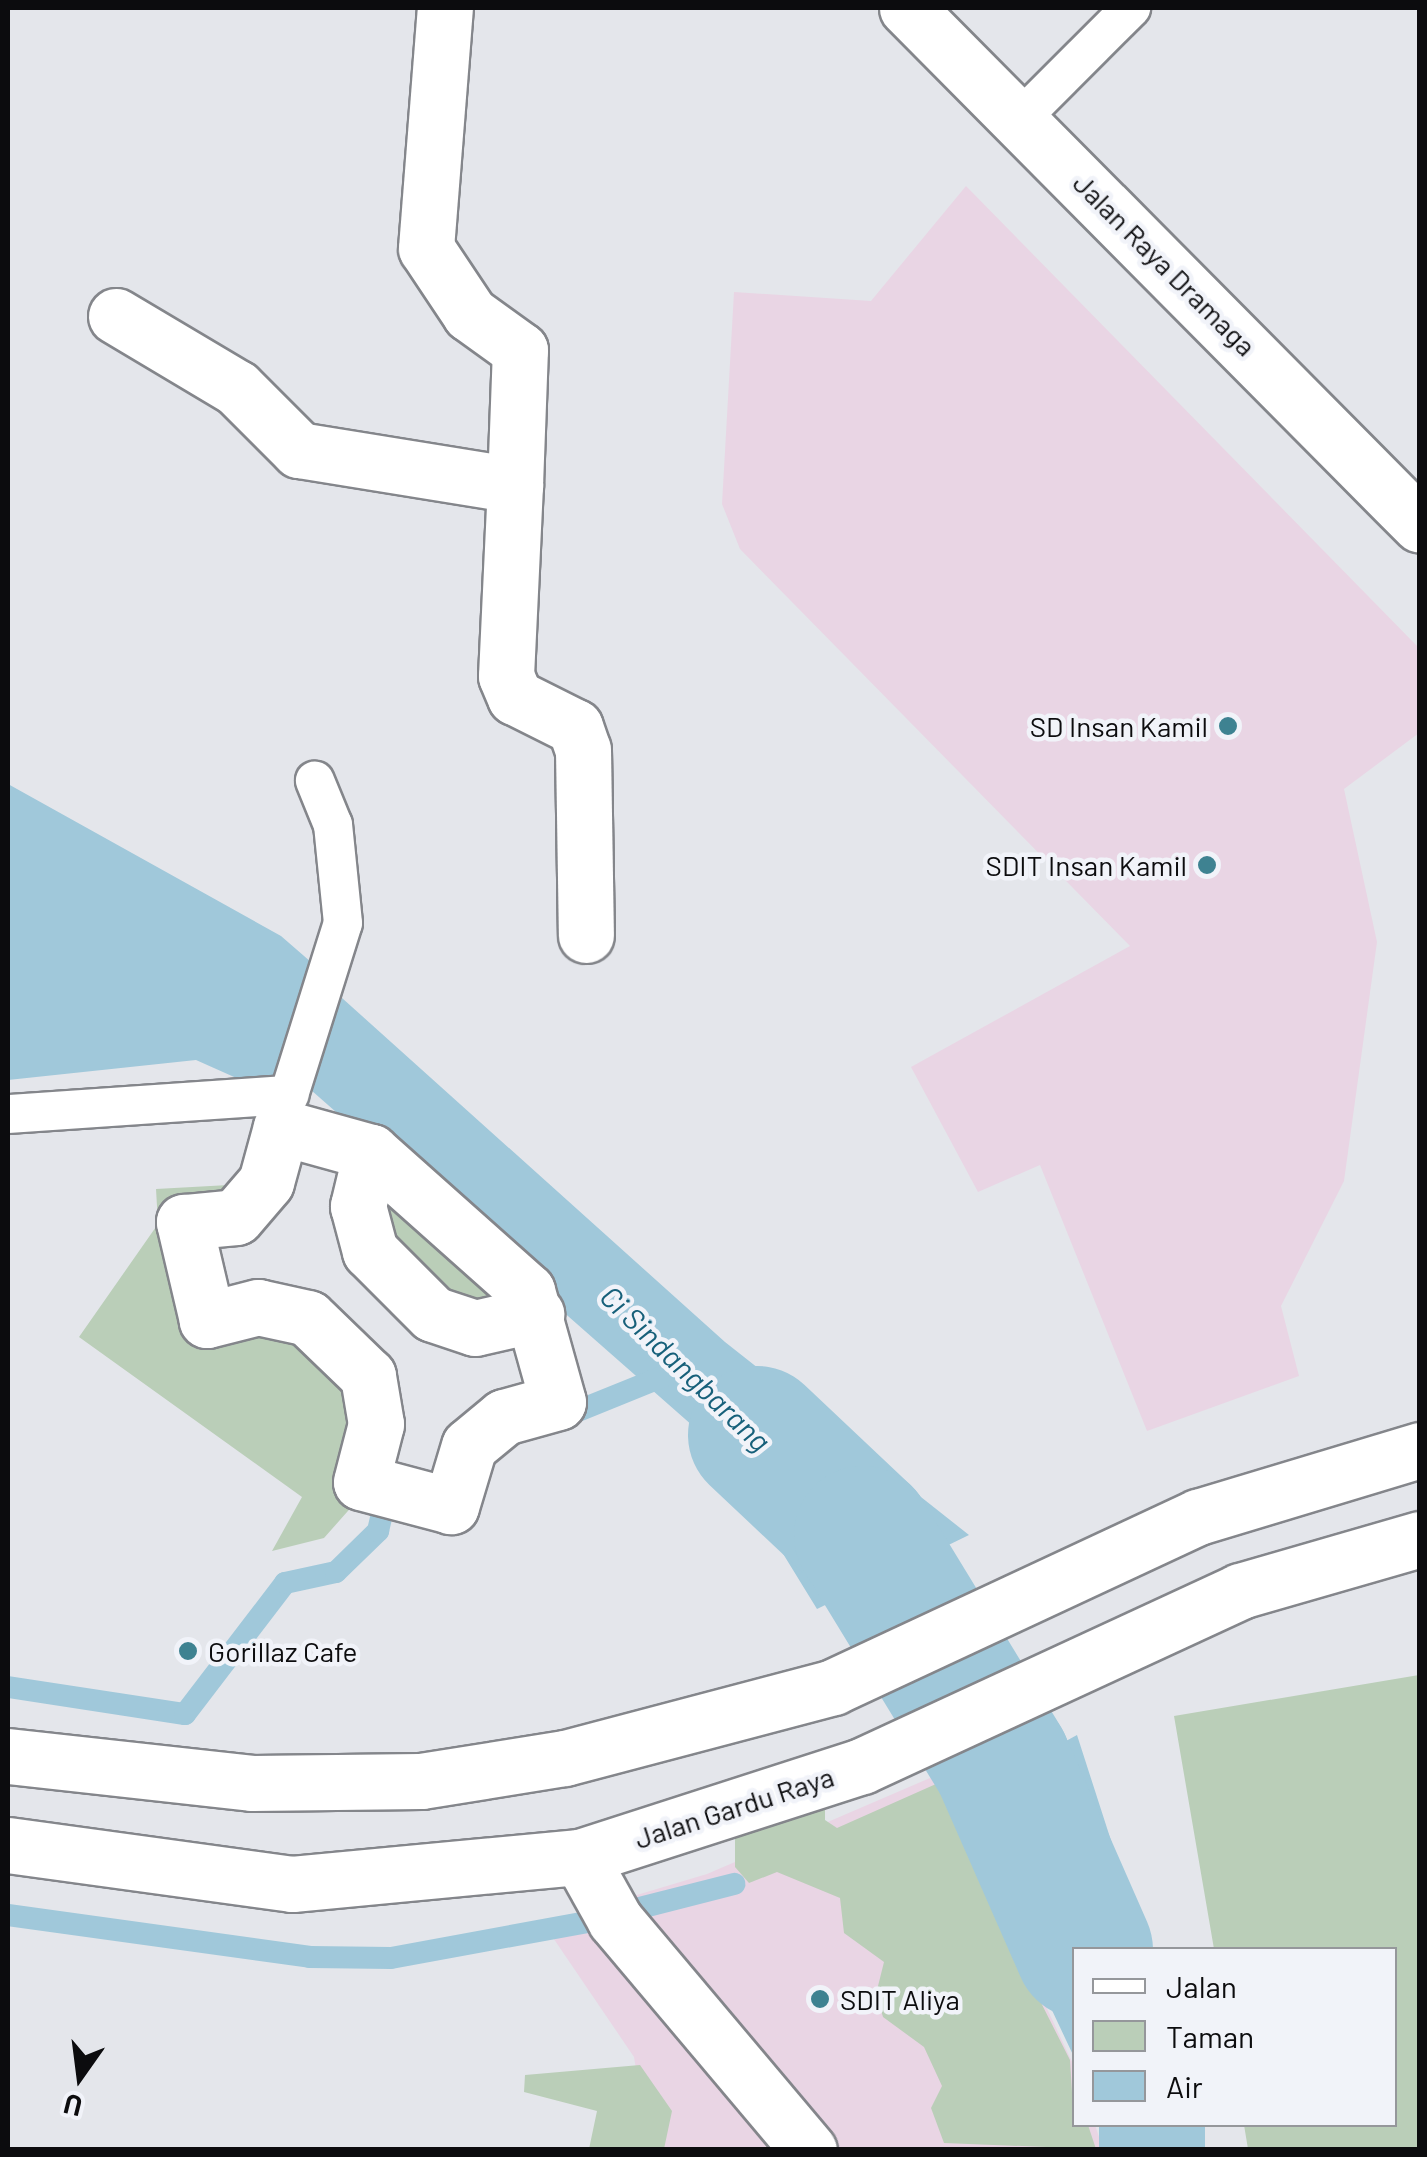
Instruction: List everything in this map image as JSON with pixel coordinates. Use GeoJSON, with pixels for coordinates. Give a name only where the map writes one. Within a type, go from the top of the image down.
{"type":"FeatureCollection","features":[{"type":"Feature","properties":{"kind":"main road"},"geometry":{"type":"LineString","coordinates":[[446,8],[426,248],[470,314],[520,350],[506,676],[516,697],[575,727],[583,750],[586,935]]}},
{"type":"Feature","properties":{"kind":"main road","name":"Jalan Raya Dramaga"},"geometry":{"type":"LineString","coordinates":[[907,8],[1021,118],[1420,525]]}},
{"type":"Feature","properties":{"kind":"main road"},"geometry":{"type":"LineString","coordinates":[[116,316],[238,388],[299,450],[515,485]]}},
{"type":"Feature","properties":{"kind":"main road"},"geometry":{"type":"LineString","coordinates":[[283,1104],[371,1152],[527,1291],[558,1402],[504,1416],[469,1446],[451,1506],[361,1482],[376,1424],[368,1376],[308,1318],[258,1307],[206,1320],[184,1222],[236,1217],[266,1182],[283,1104]]}},
{"type":"Feature","properties":{"kind":"main road"},"geometry":{"type":"LineString","coordinates":[[371,1152],[358,1206],[358,1230],[370,1250],[433,1314],[452,1327],[475,1328],[536,1314]]}},
{"type":"Feature","properties":{"kind":"main road"},"geometry":{"type":"LineString","coordinates":[[8,1756],[252,1783],[421,1780],[565,1758],[833,1687],[1198,1517],[1420,1450]]}},
{"type":"Feature","properties":{"kind":"main road","name":"Jalan Gardu Raya"},"geometry":{"type":"LineString","coordinates":[[8,1846],[292,1884],[580,1857],[862,1766],[1240,1591],[1420,1539]]}},
{"type":"Feature","properties":{"kind":"main road"},"geometry":{"type":"LineString","coordinates":[[580,1857],[615,1920],[810,2150]]}},
{"type":"Feature","properties":{"kind":"lane"},"geometry":{"type":"LineString","coordinates":[[1021,118],[1131,8]]}},
{"type":"Feature","properties":{"kind":"lane"},"geometry":{"type":"LineString","coordinates":[[8,1114],[212,1097],[283,1104],[334,966],[343,881],[315,781]]}},
{"type":"Feature","properties":{"kind":"shaded area","name":"SDIT Insan Kamil"},"geometry":{"type":"Polygon","coordinates":[[[966,186],[1419,648],[1419,733],[1344,789],[1377,942],[1344,1181],[1281,1306],[1299,1376],[1147,1431],[1040,1165],[978,1192],[911,1067],[1130,946],[740,549],[722,504],[734,292],[871,301],[966,186]]]}},
{"type":"Feature","properties":{"kind":"shaded area","name":"SDIT Aliya"},"geometry":{"type":"Polygon","coordinates":[[[937,1775],[1072,2062],[1072,2127],[1096,2127],[1103,2149],[649,2149],[634,2057],[543,1923],[707,1874],[937,1775]]]}},
{"type":"Feature","properties":{"kind":"green space"},"geometry":{"type":"Polygon","coordinates":[[[368,1167],[534,1314],[475,1326],[371,1251],[368,1167]]]}},
{"type":"Feature","properties":{"kind":"green space"},"geometry":{"type":"Polygon","coordinates":[[[264,1183],[183,1223],[206,1322],[259,1309],[365,1377],[355,1503],[324,1538],[272,1551],[302,1497],[79,1337],[158,1224],[156,1189],[264,1183]]]}},
{"type":"Feature","properties":{"kind":"green space"},"geometry":{"type":"Polygon","coordinates":[[[1419,1675],[1419,2149],[1248,2149],[1244,2127],[1397,2127],[1397,1947],[1214,1947],[1174,1716],[1419,1675]]]}},
{"type":"Feature","properties":{"kind":"green space"},"geometry":{"type":"Polygon","coordinates":[[[936,1784],[1032,1963],[1027,1975],[1070,2060],[1072,2127],[1089,2127],[1096,2149],[944,2143],[931,2108],[942,2086],[924,2047],[883,2017],[876,1994],[884,1962],[844,1933],[840,1898],[777,1872],[749,1883],[735,1867],[735,1835],[825,1801],[825,1820],[837,1828],[936,1784]]]}},
{"type":"Feature","properties":{"kind":"green space"},"geometry":{"type":"Polygon","coordinates":[[[640,2065],[672,2111],[664,2149],[589,2149],[597,2111],[524,2092],[525,2075],[640,2065]]]}},
{"type":"Feature","properties":{"kind":"water"},"geometry":{"type":"Polygon","coordinates":[[[8,784],[281,936],[319,969],[272,1094],[196,1060],[8,1080],[8,784]]]}},
{"type":"Feature","properties":{"kind":"water"},"geometry":{"type":"Polygon","coordinates":[[[342,998],[725,1342],[969,1535],[817,1609],[718,1448],[303,1083],[342,998]]]}},
{"type":"Feature","properties":{"kind":"water"},"geometry":{"type":"Polygon","coordinates":[[[1077,1735],[1145,1947],[1072,1947],[1072,2053],[954,1802],[1077,1735]]]}},
{"type":"Feature","properties":{"kind":"water"},"geometry":{"type":"Polygon","coordinates":[[[1099,2127],[1205,2127],[1205,2150],[1099,2150],[1099,2127]]]}},
{"type":"Feature","properties":{"kind":"waterway"},"geometry":{"type":"LineString","coordinates":[[558,1419],[672,1373]]}},
{"type":"Feature","properties":{"kind":"waterway","name":"Ci Sindangbarang"},"geometry":{"type":"LineString","coordinates":[[757,1435],[863,1535],[1002,1763],[1083,1947]]}},
{"type":"Feature","properties":{"kind":"waterway"},"geometry":{"type":"LineString","coordinates":[[8,1687],[185,1714],[285,1583],[336,1572],[378,1531],[384,1505],[400,1510]]}},
{"type":"Feature","properties":{"kind":"waterway"},"geometry":{"type":"LineString","coordinates":[[624,1912],[734,1884]]}},
{"type":"Feature","properties":{"kind":"waterway"},"geometry":{"type":"LineString","coordinates":[[8,1915],[310,1957],[391,1958],[598,1920]]}},
{"type":"Feature","properties":{"kind":"place","name":"SD Insan Kamil"},"geometry":{"type":"Point","coordinates":[1228,726]}},
{"type":"Feature","properties":{"kind":"place","name":"SDIT Insan Kamil"},"geometry":{"type":"Point","coordinates":[1207,865]}},
{"type":"Feature","properties":{"kind":"place","name":"Gorillaz Cafe"},"geometry":{"type":"Point","coordinates":[188,1651]}},
{"type":"Feature","properties":{"kind":"place","name":"SDIT Aliya"},"geometry":{"type":"Point","coordinates":[820,1999]}}]}
